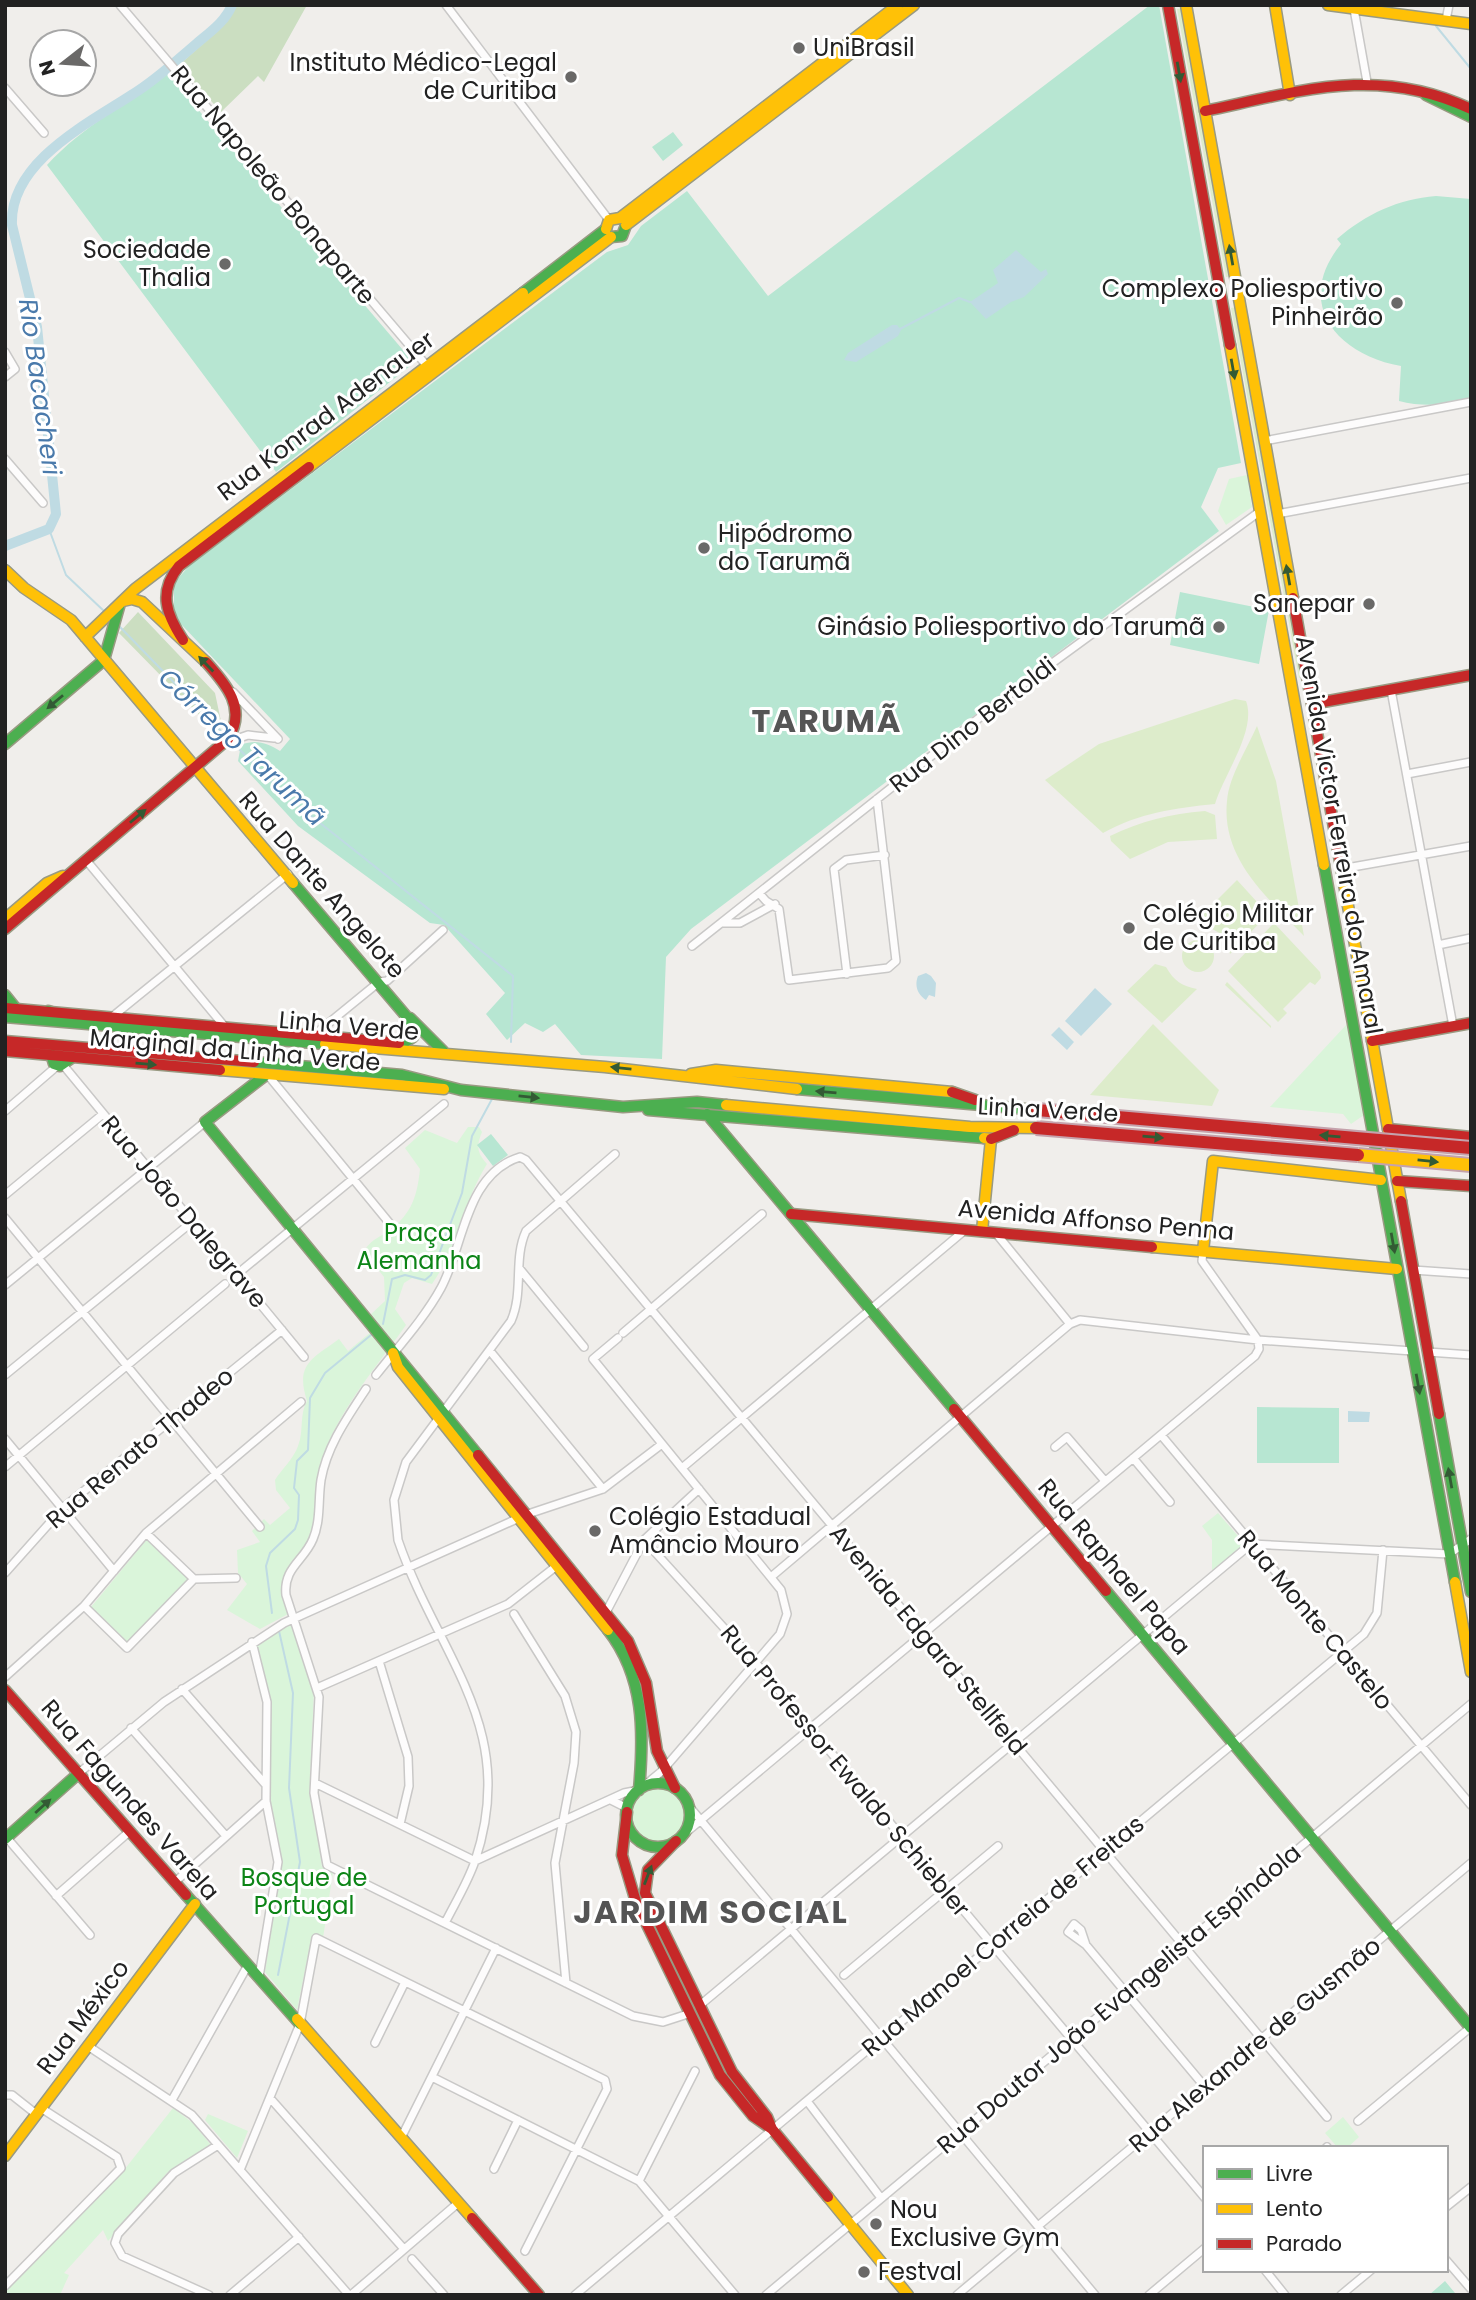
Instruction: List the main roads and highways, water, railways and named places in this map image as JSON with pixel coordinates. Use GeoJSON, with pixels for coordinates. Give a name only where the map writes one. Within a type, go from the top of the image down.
{"type":"FeatureCollection","features":[{"type":"Feature","properties":{"kind":"main road","name":"Rua Konrad Adenauer"},"geometry":{"type":"LineString","coordinates":[[183,640],[167,613],[164,598],[168,582],[179,566],[898,5]]}},
{"type":"Feature","properties":{"kind":"main road","name":"Rua Konrad Adenauer"},"geometry":{"type":"LineString","coordinates":[[85,637],[426,366],[914,5]]}},
{"type":"Feature","properties":{"kind":"main road","name":"Avenida Victor Ferreira do Amaral"},"geometry":{"type":"LineString","coordinates":[[1168,5],[1471,1672]]}},
{"type":"Feature","properties":{"kind":"main road","name":"Avenida Victor Ferreira do Amaral"},"geometry":{"type":"LineString","coordinates":[[1186,5],[1413,1270],[1467,1542],[1471,1592]]}},
{"type":"Feature","properties":{"kind":"main road"},"geometry":{"type":"LineString","coordinates":[[1275,5],[1290,95]]}},
{"type":"Feature","properties":{"kind":"main road"},"geometry":{"type":"LineString","coordinates":[[1328,5],[1471,24]]}},
{"type":"Feature","properties":{"kind":"main road"},"geometry":{"type":"LineString","coordinates":[[1205,111],[1367,82],[1440,93],[1471,109]]}},
{"type":"Feature","properties":{"kind":"main road"},"geometry":{"type":"LineString","coordinates":[[1403,87],[1443,101],[1471,117]]}},
{"type":"Feature","properties":{"kind":"main road"},"geometry":{"type":"LineString","coordinates":[[1218,284],[1228,288],[1236,281]]}},
{"type":"Feature","properties":{"kind":"main road"},"geometry":{"type":"LineString","coordinates":[[1222,307],[1229,299],[1240,303]]}},
{"type":"Feature","properties":{"kind":"main road","name":"Rua Dante Angelote"},"geometry":{"type":"LineString","coordinates":[[5,570],[24,588],[65,614],[406,1016],[443,1051]]}},
{"type":"Feature","properties":{"kind":"main road"},"geometry":{"type":"LineString","coordinates":[[5,744],[104,660],[115,612],[132,599],[142,602],[225,684],[237,711],[230,739],[5,929]]}},
{"type":"Feature","properties":{"kind":"main road"},"geometry":{"type":"LineString","coordinates":[[1312,704],[1471,675]]}},
{"type":"Feature","properties":{"kind":"main road"},"geometry":{"type":"LineString","coordinates":[[1300,737],[1309,742],[1317,736]]}},
{"type":"Feature","properties":{"kind":"main road"},"geometry":{"type":"LineString","coordinates":[[1305,763],[1312,756],[1322,760]]}},
{"type":"Feature","properties":{"kind":"main road"},"geometry":{"type":"LineString","coordinates":[[5,919],[47,883],[69,875]]}},
{"type":"Feature","properties":{"kind":"main road"},"geometry":{"type":"LineString","coordinates":[[5,936],[57,892],[69,875]]}},
{"type":"Feature","properties":{"kind":"main road"},"geometry":{"type":"LineString","coordinates":[[5,995],[11,1009]]}},
{"type":"Feature","properties":{"kind":"main road","name":"Marginal da Linha Verde"},"geometry":{"type":"LineString","coordinates":[[11,1009],[393,1042],[464,1055]]}},
{"type":"Feature","properties":{"kind":"main road"},"geometry":{"type":"LineString","coordinates":[[48,1012],[89,1025]]}},
{"type":"Feature","properties":{"kind":"main road","name":"Rua Dante Angelote"},"geometry":{"type":"LineString","coordinates":[[393,1042],[411,1039],[413,1032],[406,1016]]}},
{"type":"Feature","properties":{"kind":"main road","name":"Linha Verde"},"geometry":{"type":"LineString","coordinates":[[5,1017],[689,1074],[774,1087],[1471,1148]]}},
{"type":"Feature","properties":{"kind":"main road"},"geometry":{"type":"LineString","coordinates":[[1372,1041],[1471,1023]]}},
{"type":"Feature","properties":{"kind":"main road","name":"Linha Verde"},"geometry":{"type":"LineString","coordinates":[[5,1041],[402,1076],[461,1090],[623,1107],[991,1139]]}},
{"type":"Feature","properties":{"kind":"main road","name":"Marginal da Linha Verde"},"geometry":{"type":"LineString","coordinates":[[5,1051],[61,1061],[267,1074],[280,1081],[461,1090]]}},
{"type":"Feature","properties":{"kind":"main road","name":"Linha Verde"},"geometry":{"type":"LineString","coordinates":[[689,1074],[716,1070],[952,1092],[992,1106]]}},
{"type":"Feature","properties":{"kind":"main road"},"geometry":{"type":"LineString","coordinates":[[246,1089],[250,1080],[248,1073]]}},
{"type":"Feature","properties":{"kind":"main road"},"geometry":{"type":"LineString","coordinates":[[267,1074],[205,1122],[393,1353],[398,1367],[442,1414],[632,1646],[643,1673],[662,1771],[688,1805],[688,1826],[680,1838],[648,1870],[644,1888],[649,1904],[730,2086],[760,2122],[772,2129],[907,2294]]}},
{"type":"Feature","properties":{"kind":"main road","name":"Linha Verde"},"geometry":{"type":"LineString","coordinates":[[623,1107],[697,1102],[960,1126],[1036,1128],[1471,1165]]}},
{"type":"Feature","properties":{"kind":"main road","name":"Rua Raphael Papa"},"geometry":{"type":"LineString","coordinates":[[706,1114],[1471,2027]]}},
{"type":"Feature","properties":{"kind":"main road"},"geometry":{"type":"LineString","coordinates":[[725,1134],[724,1120],[731,1116]]}},
{"type":"Feature","properties":{"kind":"main road"},"geometry":{"type":"LineString","coordinates":[[988,1232],[991,1139],[1022,1127]]}},
{"type":"Feature","properties":{"kind":"main road"},"geometry":{"type":"LineString","coordinates":[[1388,1129],[1471,1137]]}},
{"type":"Feature","properties":{"kind":"main road"},"geometry":{"type":"LineString","coordinates":[[1203,1251],[1213,1161],[1381,1180]]}},
{"type":"Feature","properties":{"kind":"main road"},"geometry":{"type":"LineString","coordinates":[[1397,1181],[1471,1186]]}},
{"type":"Feature","properties":{"kind":"main road","name":"Avenida Affonso Penna"},"geometry":{"type":"LineString","coordinates":[[791,1214],[1397,1269]]}},
{"type":"Feature","properties":{"kind":"main road"},"geometry":{"type":"LineString","coordinates":[[604,1615],[623,1649],[638,1691],[644,1737],[639,1790],[627,1810],[621,1846],[627,1880],[695,2010]]}},
{"type":"Feature","properties":{"kind":"main road","name":"Rua Fagundes Varela"},"geometry":{"type":"LineString","coordinates":[[5,1690],[539,2295]]}},
{"type":"Feature","properties":{"kind":"main road"},"geometry":{"type":"LineString","coordinates":[[6,1838],[79,1773]]}},
{"type":"Feature","properties":{"kind":"main road"},"geometry":{"type":"LineString","coordinates":[[639,1790],[657,1783],[675,1788]]}},
{"type":"Feature","properties":{"kind":"main road"},"geometry":{"type":"LineString","coordinates":[[627,1810],[631,1832],[647,1845],[657,1847],[680,1838]]}},
{"type":"Feature","properties":{"kind":"main road","name":"Rua México"},"geometry":{"type":"LineString","coordinates":[[5,2156],[195,1904]]}},
{"type":"Feature","properties":{"kind":"water"},"geometry":{"type":"Polygon","coordinates":[[[1016,250],[1041,272],[1046,269],[1048,274],[1024,297],[1011,302],[986,319],[970,302],[998,283],[993,270],[1016,250]]]}},
{"type":"Feature","properties":{"kind":"water"},"geometry":{"type":"Polygon","coordinates":[[[892,325],[897,325],[901,330],[898,336],[856,362],[844,360],[848,353],[892,325]]]}},
{"type":"Feature","properties":{"kind":"water"},"geometry":{"type":"Polygon","coordinates":[[[926,973],[936,983],[935,997],[929,995],[926,1000],[919,993],[916,983],[918,976],[926,973]]]}},
{"type":"Feature","properties":{"kind":"water"},"geometry":{"type":"Polygon","coordinates":[[[1095,988],[1112,1004],[1081,1036],[1065,1021],[1095,988]]]}},
{"type":"Feature","properties":{"kind":"water"},"geometry":{"type":"Polygon","coordinates":[[[1059,1027],[1074,1042],[1067,1050],[1051,1035],[1059,1027]]]}},
{"type":"Feature","properties":{"kind":"water"},"geometry":{"type":"Polygon","coordinates":[[[1348,1411],[1370,1412],[1369,1422],[1348,1422],[1348,1411]]]}},
{"type":"Feature","properties":{"kind":"waterway","name":"Rio Bacacheri"},"geometry":{"type":"LineString","coordinates":[[5,546],[49,529],[56,514],[37,327],[12,225],[15,202],[23,182],[55,147],[158,77],[217,26],[232,5]]}},
{"type":"Feature","properties":{"kind":"waterway"},"geometry":{"type":"LineString","coordinates":[[1436,26],[1471,69]]}},
{"type":"Feature","properties":{"kind":"waterway"},"geometry":{"type":"LineString","coordinates":[[900,329],[959,298],[970,302]]}},
{"type":"Feature","properties":{"kind":"waterway","name":"Córrego Tarumã"},"geometry":{"type":"LineString","coordinates":[[49,529],[66,575],[105,612]]}},
{"type":"Feature","properties":{"kind":"waterway","name":"Córrego Tarumã"},"geometry":{"type":"LineString","coordinates":[[119,626],[225,735]]}},
{"type":"Feature","properties":{"kind":"waterway","name":"Córrego Tarumã"},"geometry":{"type":"LineString","coordinates":[[234,744],[286,796],[513,976],[511,1042]]}},
{"type":"Feature","properties":{"kind":"waterway","name":"Córrego Tarumã"},"geometry":{"type":"LineString","coordinates":[[383,1324],[392,1279],[405,1275],[425,1280],[431,1275],[462,1193],[472,1136],[492,1099]]}},
{"type":"Feature","properties":{"kind":"waterway","name":"Córrego Tarumã"},"geometry":{"type":"LineString","coordinates":[[272,1613],[266,1566],[270,1553],[295,1529],[298,1520],[299,1495],[294,1488],[297,1461],[308,1450],[310,1398],[325,1373],[371,1335]]}},
{"type":"Feature","properties":{"kind":"waterway","name":"Córrego Tarumã"},"geometry":{"type":"LineString","coordinates":[[278,1975],[300,1862],[289,1788],[293,1693],[279,1631]]}},
{"type":"Feature","properties":{"kind":"place","name":"UniBrasil"},"geometry":{"type":"Point","coordinates":[799,48]}},
{"type":"Feature","properties":{"kind":"place","name":"Instituto Médico-Legal de Curitiba"},"geometry":{"type":"Point","coordinates":[571,77]}},
{"type":"Feature","properties":{"kind":"place","name":"Sociedade Thalia"},"geometry":{"type":"Point","coordinates":[225,264]}},
{"type":"Feature","properties":{"kind":"place","name":"Complexo Poliesportivo Pinheirão"},"geometry":{"type":"Point","coordinates":[1397,303]}},
{"type":"Feature","properties":{"kind":"place","name":"Hipódromo do Tarumã"},"geometry":{"type":"Point","coordinates":[704,548]}},
{"type":"Feature","properties":{"kind":"place","name":"Sanepar"},"geometry":{"type":"Point","coordinates":[1369,604]}},
{"type":"Feature","properties":{"kind":"place","name":"Ginásio Poliesportivo do Tarumã"},"geometry":{"type":"Point","coordinates":[1219,627]}},
{"type":"Feature","properties":{"kind":"place","name":"Colégio Militar de Curitiba"},"geometry":{"type":"Point","coordinates":[1129,928]}},
{"type":"Feature","properties":{"kind":"place","name":"Colégio Estadual Amâncio Mouro"},"geometry":{"type":"Point","coordinates":[595,1531]}},
{"type":"Feature","properties":{"kind":"place","name":"Nou Exclusive Gym"},"geometry":{"type":"Point","coordinates":[876,2224]}},
{"type":"Feature","properties":{"kind":"place","name":"Festval"},"geometry":{"type":"Point","coordinates":[864,2272]}},
{"type":"Feature","properties":{"kind":"district","name":"TARUMÃ"},"geometry":{"type":"Point","coordinates":[827,721]}},
{"type":"Feature","properties":{"kind":"district","name":"JARDIM SOCIAL"},"geometry":{"type":"Point","coordinates":[711,1912]}},
{"type":"Feature","properties":{"kind":"park label","name":"Praça Alemanha"},"geometry":{"type":"Point","coordinates":[419,1247]}},
{"type":"Feature","properties":{"kind":"park label","name":"Bosque de Portugal"},"geometry":{"type":"Point","coordinates":[304,1892]}}]}
